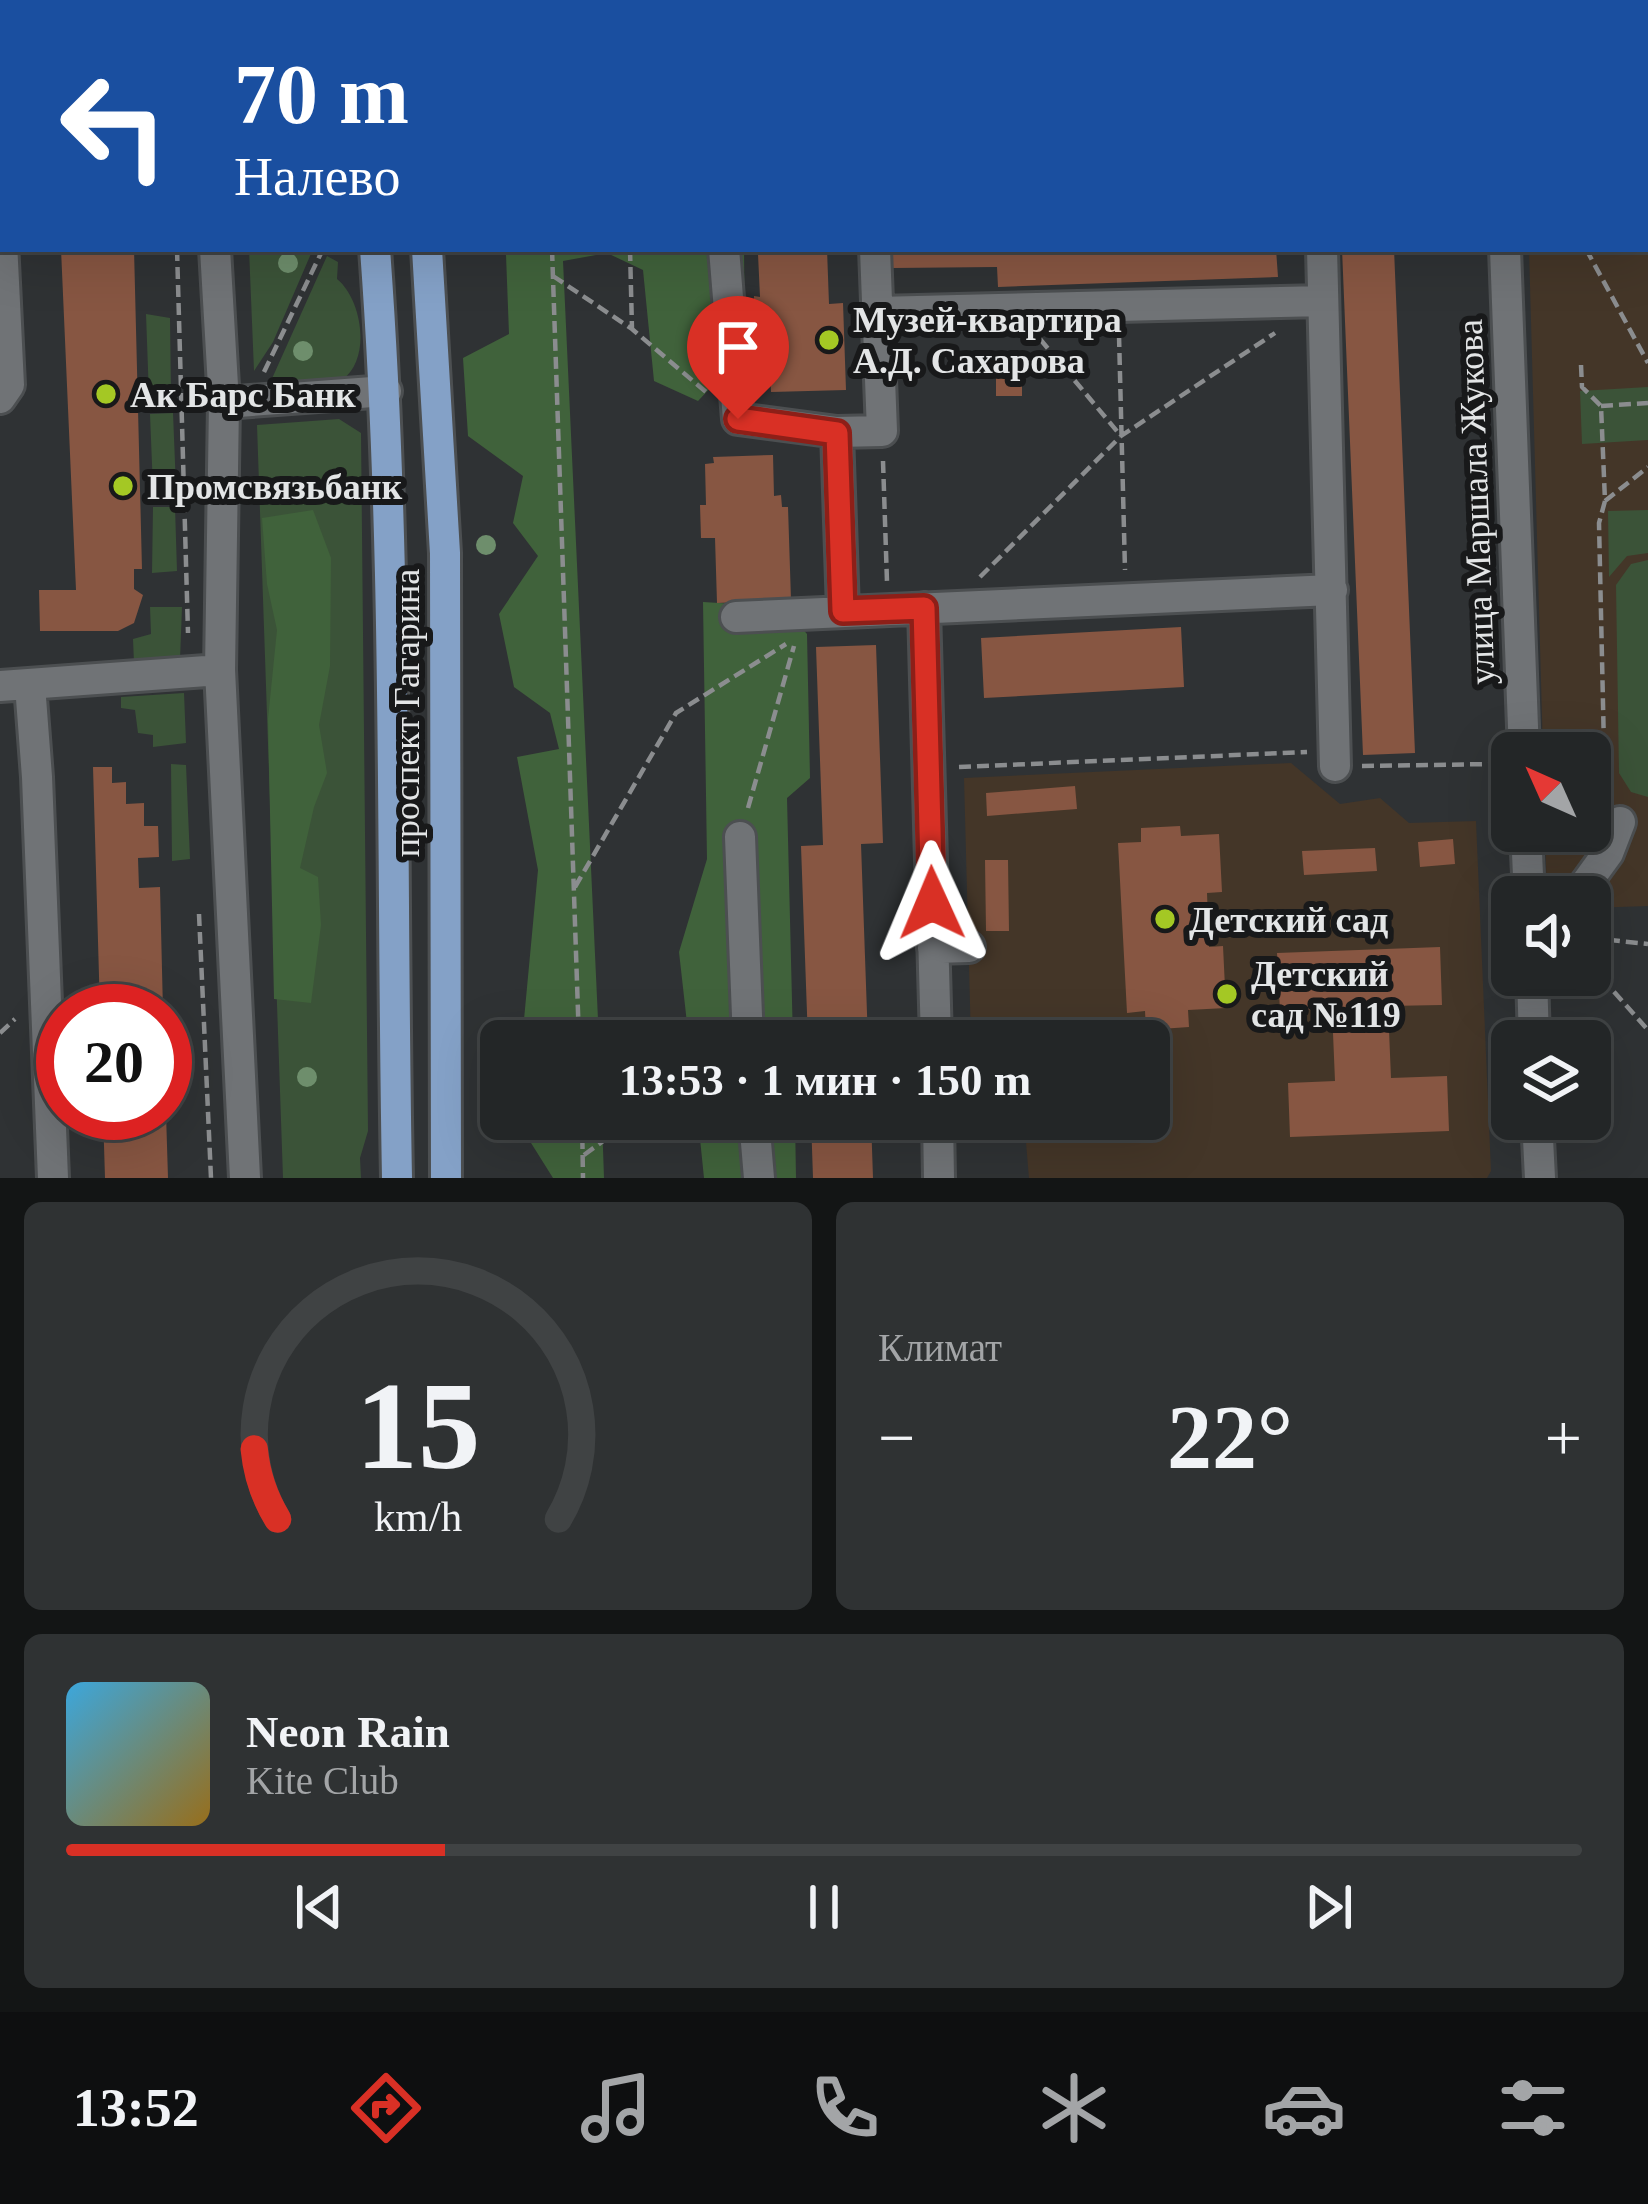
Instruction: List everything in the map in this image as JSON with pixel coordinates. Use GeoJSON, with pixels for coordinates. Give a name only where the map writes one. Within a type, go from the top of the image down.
{"type":"FeatureCollection","features":[{"type":"Feature","properties":{"kind":"main road","name":"проспект Гагарина"},"geometry":{"type":"LineString","coordinates":[[375,252],[392,574],[397,1178]]}},
{"type":"Feature","properties":{"kind":"main road","name":"проспект Гагарина"},"geometry":{"type":"LineString","coordinates":[[428,252],[445,553],[446,1178]]}},
{"type":"Feature","properties":{"kind":"street"},"geometry":{"type":"LineString","coordinates":[[0,398],[10,386],[3,252]]}},
{"type":"Feature","properties":{"kind":"street"},"geometry":{"type":"LineString","coordinates":[[215,252],[235,403],[220,670],[245,1178]]}},
{"type":"Feature","properties":{"kind":"street"},"geometry":{"type":"LineString","coordinates":[[724,252],[738,419],[837,433],[882,431],[874,252]]}},
{"type":"Feature","properties":{"kind":"street"},"geometry":{"type":"LineString","coordinates":[[1322,252],[1335,759]]}},
{"type":"Feature","properties":{"kind":"street","name":"улица Маршала Жукова"},"geometry":{"type":"LineString","coordinates":[[1505,252],[1512,732]]}},
{"type":"Feature","properties":{"kind":"street"},"geometry":{"type":"LineString","coordinates":[[877,312],[1323,301]]}},
{"type":"Feature","properties":{"kind":"street"},"geometry":{"type":"LineString","coordinates":[[235,403],[386,392]]}},
{"type":"Feature","properties":{"kind":"street"},"geometry":{"type":"LineString","coordinates":[[837,433],[843,611]]}},
{"type":"Feature","properties":{"kind":"street"},"geometry":{"type":"LineString","coordinates":[[736,617],[1332,590]]}},
{"type":"Feature","properties":{"kind":"street"},"geometry":{"type":"LineString","coordinates":[[935,1020],[929,769],[937,607]]}},
{"type":"Feature","properties":{"kind":"street"},"geometry":{"type":"LineString","coordinates":[[52,1178],[15,686],[220,670]]}},
{"type":"Feature","properties":{"kind":"street"},"geometry":{"type":"LineString","coordinates":[[1592,876],[1608,854],[1620,822]]}},
{"type":"Feature","properties":{"kind":"street"},"geometry":{"type":"LineString","coordinates":[[740,837],[747,1020]]}},
{"type":"Feature","properties":{"kind":"street"},"geometry":{"type":"LineString","coordinates":[[933,948],[969,947]]}},
{"type":"Feature","properties":{"kind":"street"},"geometry":{"type":"LineString","coordinates":[[755,1140],[758,1178]]}},
{"type":"Feature","properties":{"kind":"street"},"geometry":{"type":"LineString","coordinates":[[938,1140],[939,1178]]}},
{"type":"Feature","properties":{"kind":"street"},"geometry":{"type":"LineString","coordinates":[[1538,1140],[1540,1178]]}},
{"type":"Feature","properties":{"kind":"path"},"geometry":{"type":"LineString","coordinates":[[235,403],[321,252]]}},
{"type":"Feature","properties":{"kind":"path"},"geometry":{"type":"LineString","coordinates":[[552,252],[578,1020]]}},
{"type":"Feature","properties":{"kind":"path"},"geometry":{"type":"LineString","coordinates":[[630,252],[632,329]]}},
{"type":"Feature","properties":{"kind":"path"},"geometry":{"type":"LineString","coordinates":[[1588,252],[1647,361]]}},
{"type":"Feature","properties":{"kind":"path"},"geometry":{"type":"LineString","coordinates":[[553,276],[632,329],[738,419]]}},
{"type":"Feature","properties":{"kind":"path"},"geometry":{"type":"LineString","coordinates":[[937,607],[1121,436],[1323,301]]}},
{"type":"Feature","properties":{"kind":"path"},"geometry":{"type":"LineString","coordinates":[[1118,308],[1126,599]]}},
{"type":"Feature","properties":{"kind":"path"},"geometry":{"type":"LineString","coordinates":[[1031,309],[1034,331],[1121,436]]}},
{"type":"Feature","properties":{"kind":"path"},"geometry":{"type":"LineString","coordinates":[[1581,364],[1582,387],[1601,406],[1605,793],[1620,822]]}},
{"type":"Feature","properties":{"kind":"path"},"geometry":{"type":"LineString","coordinates":[[1601,406],[1648,403]]}},
{"type":"Feature","properties":{"kind":"path"},"geometry":{"type":"LineString","coordinates":[[882,431],[888,609]]}},
{"type":"Feature","properties":{"kind":"path"},"geometry":{"type":"LineString","coordinates":[[1604,501],[1648,467]]}},
{"type":"Feature","properties":{"kind":"path"},"geometry":{"type":"LineString","coordinates":[[574,889],[676,713],[785,645],[803,613]]}},
{"type":"Feature","properties":{"kind":"path"},"geometry":{"type":"LineString","coordinates":[[740,837],[803,613]]}},
{"type":"Feature","properties":{"kind":"path"},"geometry":{"type":"LineString","coordinates":[[929,769],[1491,759]]}},
{"type":"Feature","properties":{"kind":"path"},"geometry":{"type":"LineString","coordinates":[[1611,940],[1648,944]]}},
{"type":"Feature","properties":{"kind":"path"},"geometry":{"type":"LineString","coordinates":[[1611,988],[1648,1030]]}},
{"type":"Feature","properties":{"kind":"path"},"geometry":{"type":"LineString","coordinates":[[583,1140],[583,1178]]}},
{"type":"Feature","properties":{"kind":"path"},"geometry":{"type":"LineString","coordinates":[[584,1155],[604,1140]]}},
{"type":"Feature","properties":{"kind":"shaded area"},"geometry":{"type":"Polygon","coordinates":[[[1529,252],[1648,252],[1648,906],[1611,907],[1611,876],[1546,876],[1546,852],[1611,852],[1611,732],[1542,732],[1529,252]]]}},
{"type":"Feature","properties":{"kind":"shaded area","name":"Детский сад №119"},"geometry":{"type":"Polygon","coordinates":[[[1291,763],[1340,804],[1380,798],[1409,823],[1476,821],[1491,1171],[1487,1178],[1029,1178],[1026,1140],[1170,1140],[1170,1020],[970,1020],[964,778],[1291,763]]]}},
{"type":"Feature","properties":{"kind":"green space"},"geometry":{"type":"Polygon","coordinates":[[[249,252],[312,252],[273,342],[254,371],[249,252]]]}},
{"type":"Feature","properties":{"kind":"green space"},"geometry":{"type":"Polygon","coordinates":[[[504,252],[744,252],[745,351],[698,401],[654,381],[643,270],[607,253],[563,261],[598,1020],[524,1020],[538,870],[517,757],[559,749],[550,713],[514,687],[499,614],[538,556],[513,523],[523,476],[468,436],[463,358],[509,334],[504,252]]]}},
{"type":"Feature","properties":{"kind":"green space"},"geometry":{"type":"Polygon","coordinates":[[[327,256],[338,262],[337,279],[353,300],[360,329],[357,358],[342,380],[270,383],[327,256]]]}},
{"type":"Feature","properties":{"kind":"green space"},"geometry":{"type":"Polygon","coordinates":[[[146,314],[170,318],[171,394],[149,397],[146,314]]]}},
{"type":"Feature","properties":{"kind":"green space"},"geometry":{"type":"Polygon","coordinates":[[[1648,387],[1648,440],[1582,444],[1580,391],[1648,387]]]}},
{"type":"Feature","properties":{"kind":"green space"},"geometry":{"type":"Polygon","coordinates":[[[173,413],[176,488],[153,489],[150,414],[173,413]]]}},
{"type":"Feature","properties":{"kind":"green space"},"geometry":{"type":"Polygon","coordinates":[[[339,419],[361,433],[368,1131],[360,1158],[361,1178],[283,1178],[257,425],[339,419]]]}},
{"type":"Feature","properties":{"kind":"green space"},"geometry":{"type":"Polygon","coordinates":[[[153,507],[175,507],[177,571],[152,573],[153,507]]]}},
{"type":"Feature","properties":{"kind":"green space"},"geometry":{"type":"Polygon","coordinates":[[[313,510],[331,558],[330,666],[319,725],[327,773],[300,868],[318,877],[321,925],[311,1003],[274,999],[268,719],[277,630],[267,584],[262,518],[313,510]]]}},
{"type":"Feature","properties":{"kind":"green space"},"geometry":{"type":"Polygon","coordinates":[[[1648,510],[1648,553],[1627,556],[1609,577],[1608,511],[1648,510]]]}},
{"type":"Feature","properties":{"kind":"green space"},"geometry":{"type":"Polygon","coordinates":[[[1648,560],[1648,797],[1631,792],[1619,773],[1616,585],[1631,564],[1648,560]]]}},
{"type":"Feature","properties":{"kind":"green space"},"geometry":{"type":"Polygon","coordinates":[[[703,602],[783,607],[807,634],[810,778],[787,798],[792,1020],[687,1020],[679,952],[707,859],[703,602]]]}},
{"type":"Feature","properties":{"kind":"green space"},"geometry":{"type":"Polygon","coordinates":[[[150,607],[182,607],[180,660],[134,663],[133,639],[151,634],[150,607]]]}},
{"type":"Feature","properties":{"kind":"green space"},"geometry":{"type":"Polygon","coordinates":[[[184,693],[186,743],[153,747],[153,735],[138,733],[135,710],[121,708],[121,697],[184,693]]]}},
{"type":"Feature","properties":{"kind":"green space"},"geometry":{"type":"Polygon","coordinates":[[[171,764],[186,765],[190,859],[172,861],[171,764]]]}},
{"type":"Feature","properties":{"kind":"green space"},"geometry":{"type":"Polygon","coordinates":[[[529,1140],[603,1140],[604,1178],[553,1178],[529,1140]]]}},
{"type":"Feature","properties":{"kind":"green space"},"geometry":{"type":"Polygon","coordinates":[[[700,1140],[795,1140],[796,1178],[704,1178],[700,1140]]]}},
{"type":"Feature","properties":{"kind":"building"},"geometry":{"type":"Polygon","coordinates":[[[61,252],[134,252],[142,569],[134,569],[134,589],[143,595],[134,623],[118,631],[40,631],[39,590],[76,590],[61,252]]]}},
{"type":"Feature","properties":{"kind":"building"},"geometry":{"type":"Polygon","coordinates":[[[827,252],[829,304],[843,303],[846,390],[771,392],[768,327],[755,328],[754,296],[760,297],[758,254],[827,252]]]}},
{"type":"Feature","properties":{"kind":"building"},"geometry":{"type":"Polygon","coordinates":[[[891,252],[1276,252],[1278,277],[998,287],[997,267],[893,268],[891,252]]]}},
{"type":"Feature","properties":{"kind":"building"},"geometry":{"type":"Polygon","coordinates":[[[1342,252],[1394,252],[1415,753],[1363,755],[1342,252]]]}},
{"type":"Feature","properties":{"kind":"building"},"geometry":{"type":"Polygon","coordinates":[[[996,359],[1022,359],[1022,396],[996,396],[996,359]]]}},
{"type":"Feature","properties":{"kind":"building"},"geometry":{"type":"Polygon","coordinates":[[[773,455],[774,496],[781,495],[782,507],[788,507],[791,600],[717,603],[715,538],[701,538],[705,464],[714,463],[713,457],[773,455]]]}},
{"type":"Feature","properties":{"kind":"building"},"geometry":{"type":"Polygon","coordinates":[[[1181,627],[1184,687],[984,698],[981,638],[1181,627]]]}},
{"type":"Feature","properties":{"kind":"building"},"geometry":{"type":"Polygon","coordinates":[[[876,645],[883,843],[861,844],[867,1020],[807,1020],[801,846],[823,845],[816,647],[876,645]]]}},
{"type":"Feature","properties":{"kind":"building"},"geometry":{"type":"Polygon","coordinates":[[[93,767],[112,767],[112,783],[126,782],[126,804],[144,803],[144,826],[158,826],[159,857],[138,858],[139,888],[160,887],[162,984],[99,984],[93,767]]]}},
{"type":"Feature","properties":{"kind":"building"},"geometry":{"type":"Polygon","coordinates":[[[1075,786],[1077,809],[987,816],[986,793],[1075,786]]]}},
{"type":"Feature","properties":{"kind":"building","name":"Детский сад"},"geometry":{"type":"Polygon","coordinates":[[[1180,826],[1181,836],[1219,834],[1222,892],[1207,893],[1209,947],[1223,946],[1226,1008],[1188,1010],[1189,1027],[1170,1028],[1170,1020],[1145,1020],[1145,1011],[1127,1013],[1118,843],[1141,842],[1141,828],[1180,826]]]}},
{"type":"Feature","properties":{"kind":"building"},"geometry":{"type":"Polygon","coordinates":[[[1453,839],[1455,864],[1420,867],[1418,842],[1453,839]]]}},
{"type":"Feature","properties":{"kind":"building"},"geometry":{"type":"Polygon","coordinates":[[[1375,848],[1377,871],[1304,875],[1302,851],[1375,848]]]}},
{"type":"Feature","properties":{"kind":"building"},"geometry":{"type":"Polygon","coordinates":[[[985,860],[1008,860],[1009,931],[986,931],[985,860]]]}},
{"type":"Feature","properties":{"kind":"building"},"geometry":{"type":"Polygon","coordinates":[[[1440,947],[1442,1005],[1388,1006],[1391,1078],[1447,1076],[1449,1131],[1290,1137],[1288,1083],[1335,1081],[1332,1009],[1280,1011],[1277,953],[1440,947]]]}},
{"type":"Feature","properties":{"kind":"building"},"geometry":{"type":"Polygon","coordinates":[[[104,1140],[167,1140],[168,1178],[105,1178],[104,1140]]]}},
{"type":"Feature","properties":{"kind":"building"},"geometry":{"type":"Polygon","coordinates":[[[812,1140],[872,1140],[873,1178],[813,1178],[812,1140]]]}},
{"type":"Feature","properties":{"kind":"place","name":"Музей-квартира А.Д. Сахарова"},"geometry":{"type":"Point","coordinates":[829,340]}},
{"type":"Feature","properties":{"kind":"place","name":"Ак Барс Банк"},"geometry":{"type":"Point","coordinates":[106,394]}},
{"type":"Feature","properties":{"kind":"place","name":"Промсвязьбанк"},"geometry":{"type":"Point","coordinates":[123,486]}},
{"type":"Feature","properties":{"kind":"place","name":"Детский сад"},"geometry":{"type":"Point","coordinates":[1165,919]}},
{"type":"Feature","properties":{"kind":"place","name":"Детский сад №119"},"geometry":{"type":"Point","coordinates":[1227,994]}},
{"type":"Feature","properties":{"kind":"route"},"geometry":{"type":"LineString","coordinates":[[738,419],[837,433],[843,611],[924,608],[932,903]]}}]}
